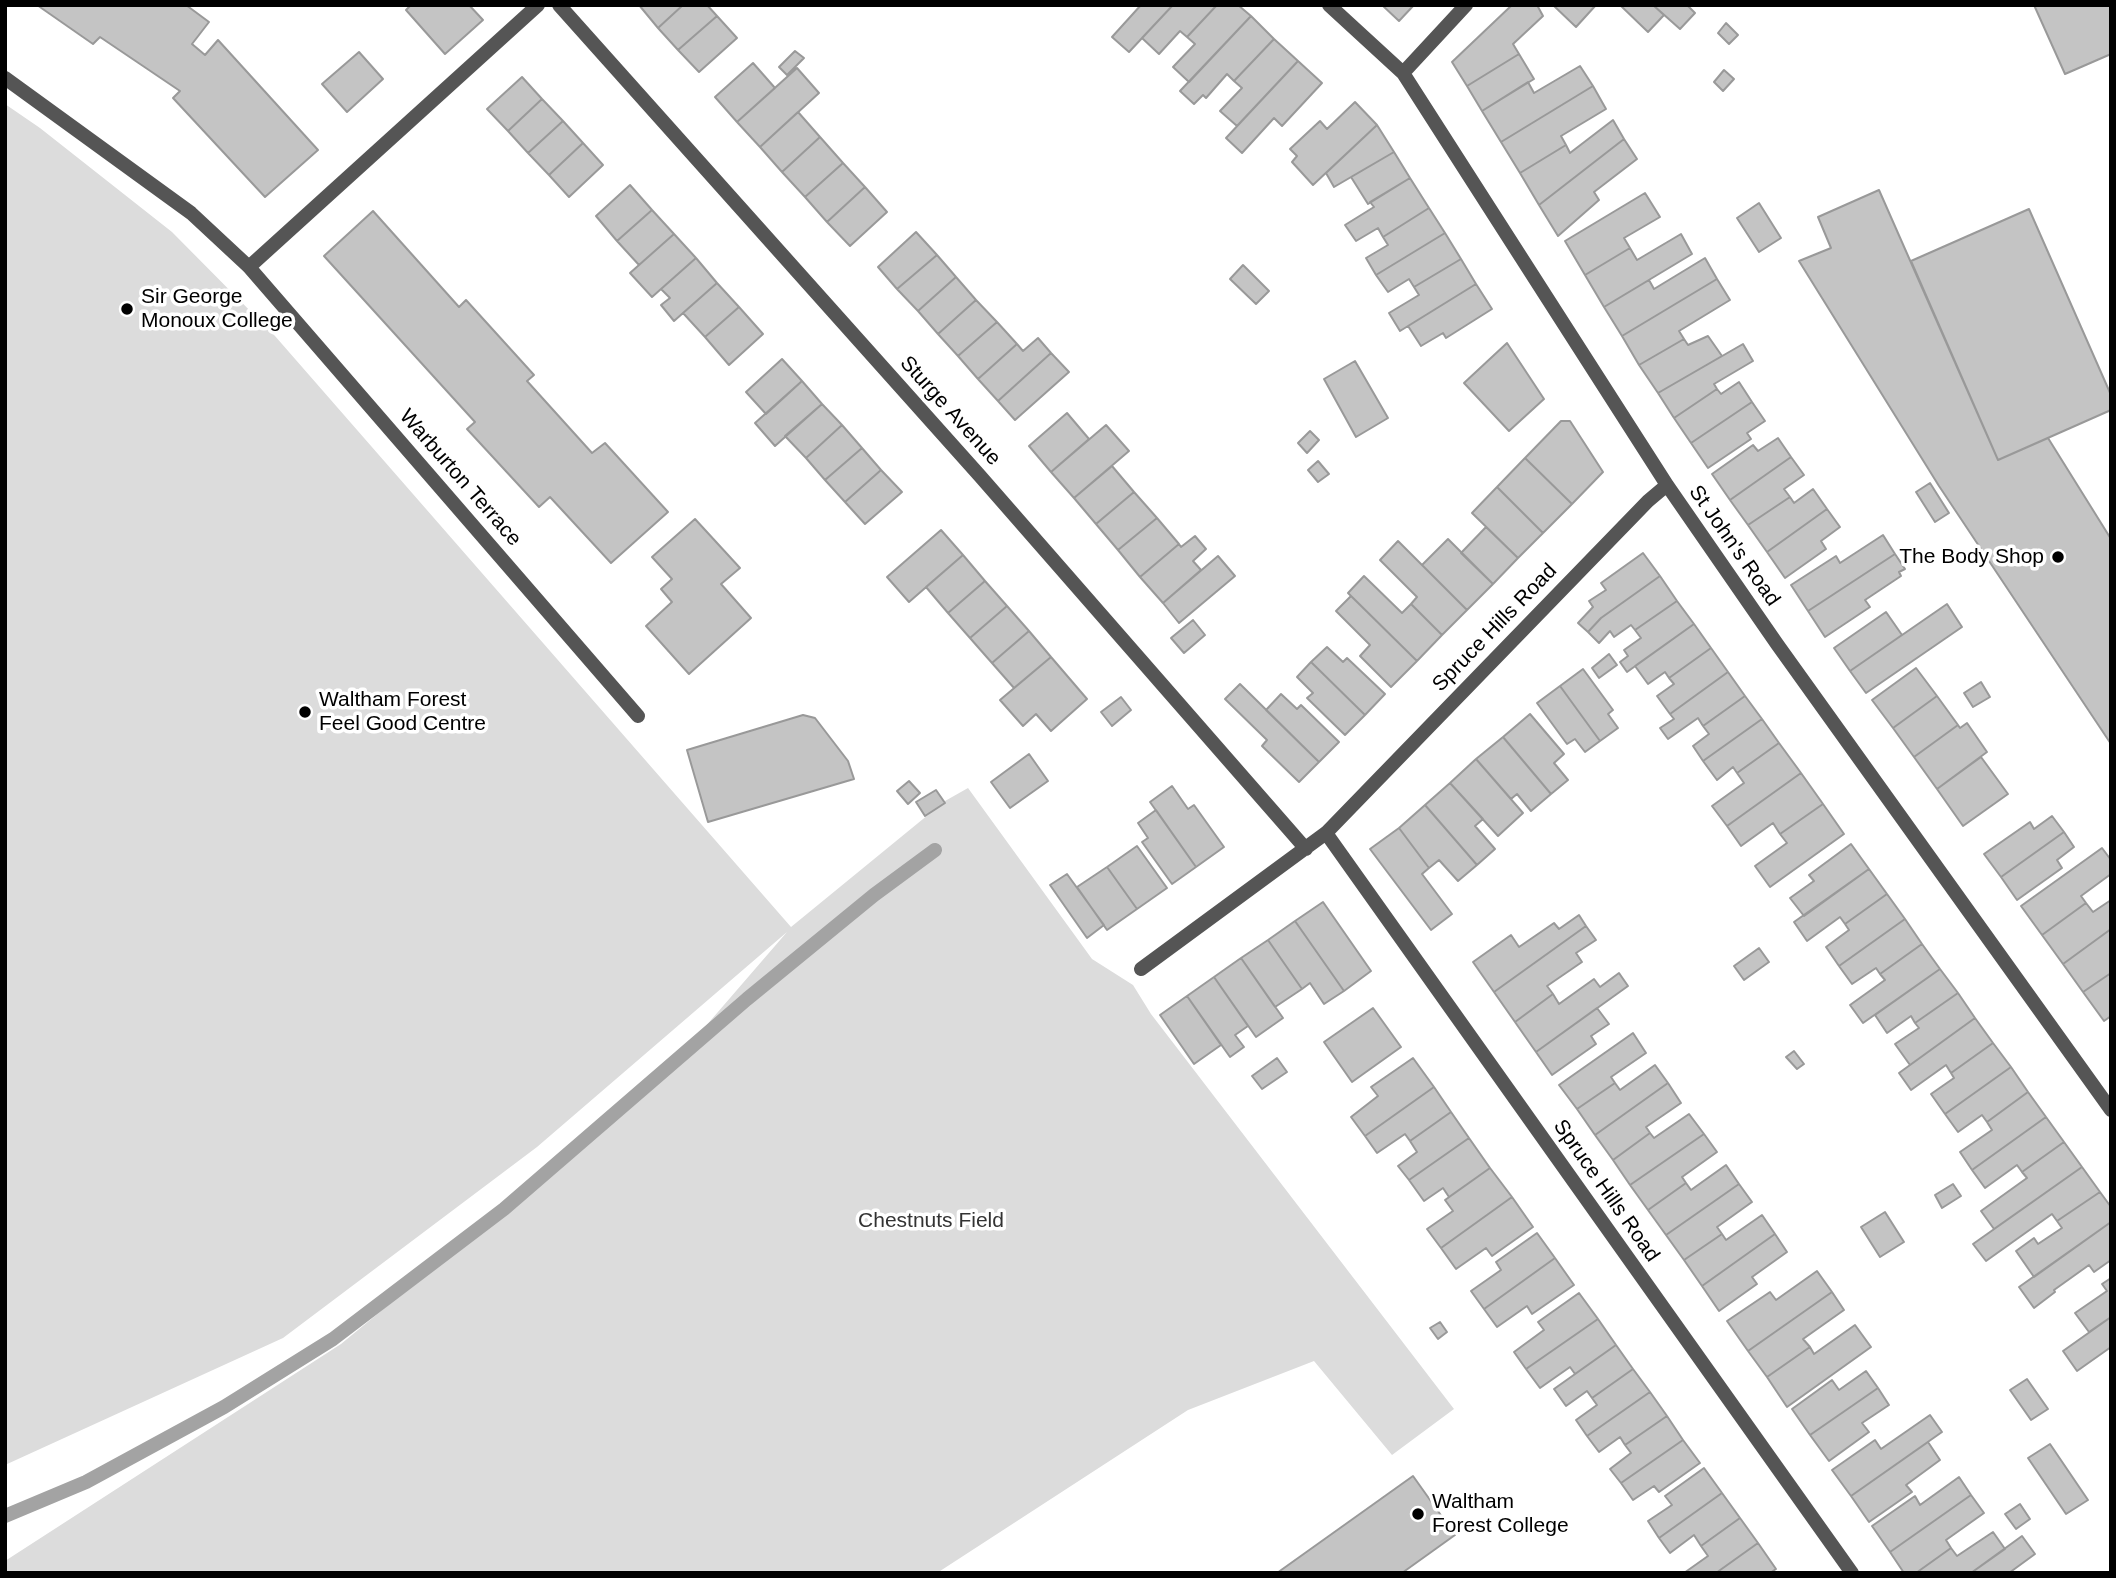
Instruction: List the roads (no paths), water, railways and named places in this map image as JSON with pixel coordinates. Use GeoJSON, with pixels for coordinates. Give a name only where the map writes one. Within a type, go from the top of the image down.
{"type":"FeatureCollection","features":[{"type":"Feature","properties":{"kind":"street"},"geometry":{"type":"LineString","coordinates":[[249,267],[538,5]]}},
{"type":"Feature","properties":{"kind":"street","name":"Sturge Avenue"},"geometry":{"type":"LineString","coordinates":[[559,5],[980,476],[1306,849]]}},
{"type":"Feature","properties":{"kind":"street","name":"St John's Road"},"geometry":{"type":"LineString","coordinates":[[1329,5],[1403,73],[1667,485],[1785,656],[2111,1110]]}},
{"type":"Feature","properties":{"kind":"street"},"geometry":{"type":"LineString","coordinates":[[1403,73],[1466,5]]}},
{"type":"Feature","properties":{"kind":"street","name":"Warburton Terrace"},"geometry":{"type":"LineString","coordinates":[[5,78],[191,213],[249,267],[638,716]]}},
{"type":"Feature","properties":{"kind":"street","name":"Spruce Hills Road"},"geometry":{"type":"LineString","coordinates":[[1141,969],[1326,833],[1639,510],[1667,485]]}},
{"type":"Feature","properties":{"kind":"street","name":"Spruce Hills Road"},"geometry":{"type":"LineString","coordinates":[[1326,833],[1852,1573]]}},
{"type":"Feature","properties":{"kind":"waterway"},"geometry":{"type":"LineString","coordinates":[[5,1516],[86,1482],[224,1407],[333,1339],[504,1209],[747,999],[874,895],[935,850]]}},
{"type":"Feature","properties":{"kind":"place","name":"Sir George Monoux College"},"geometry":{"type":"Point","coordinates":[127,309]}},
{"type":"Feature","properties":{"kind":"place","name":"The Body Shop"},"geometry":{"type":"Point","coordinates":[2058,557]}},
{"type":"Feature","properties":{"kind":"place","name":"Waltham Forest Feel Good Centre"},"geometry":{"type":"Point","coordinates":[305,712]}},
{"type":"Feature","properties":{"kind":"place","name":"Waltham Forest College"},"geometry":{"type":"Point","coordinates":[1418,1514]}},
{"type":"Feature","properties":{"kind":"park label","name":"Chestnuts Field"},"geometry":{"type":"Point","coordinates":[931,1221]}}]}
